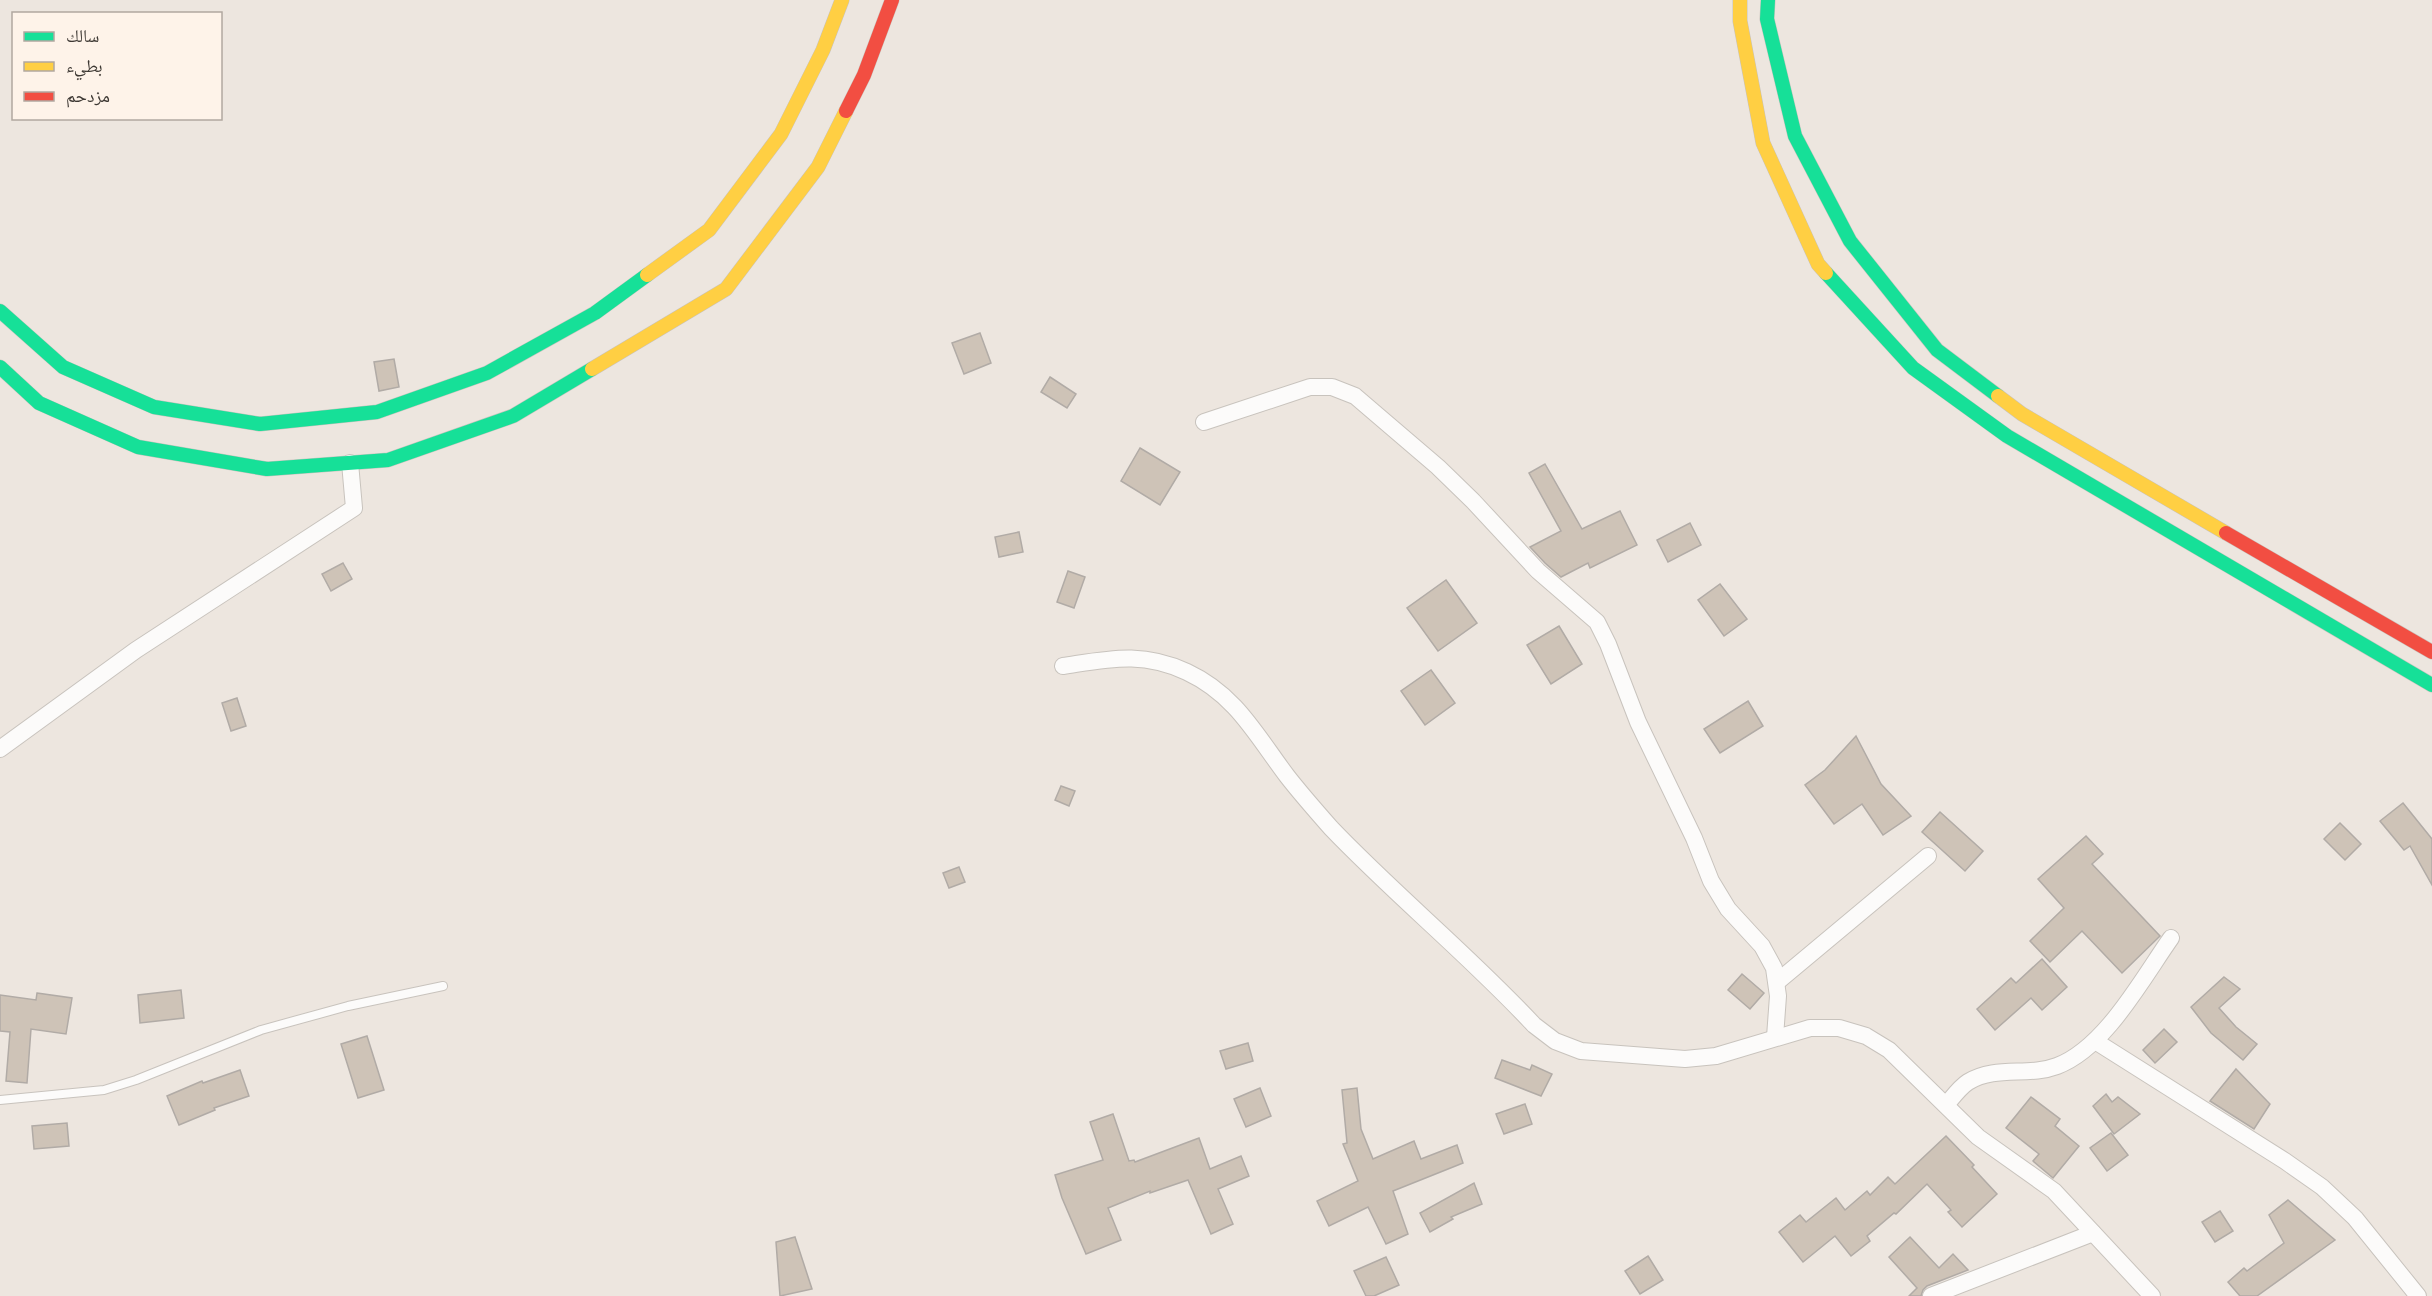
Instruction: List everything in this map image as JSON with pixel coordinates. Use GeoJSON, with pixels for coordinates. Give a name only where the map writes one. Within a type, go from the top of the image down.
{"type":"FeatureCollection","features":[{"type":"Feature","properties":{"kind":"main road"},"geometry":{"type":"LineString","coordinates":[[0,311],[63,367],[144,403],[154,407],[260,424],[377,412],[486,373],[595,313],[709,230],[781,134],[823,50],[842,0]]}},
{"type":"Feature","properties":{"kind":"main road"},"geometry":{"type":"LineString","coordinates":[[0,367],[39,403],[138,447],[267,469],[388,460],[513,416],[726,290],[818,167],[864,75],[892,0]]}},
{"type":"Feature","properties":{"kind":"main road"},"geometry":{"type":"LineString","coordinates":[[1740,0],[1740,21],[1763,143],[1795,173],[1937,350],[2022,414],[2432,652]]}},
{"type":"Feature","properties":{"kind":"main road"},"geometry":{"type":"LineString","coordinates":[[1768,0],[1767,19],[1795,136],[1795,173],[1818,264],[1913,368],[2007,436],[2432,685]]}},
{"type":"Feature","properties":{"kind":"street"},"geometry":{"type":"LineString","coordinates":[[1204,422],[1310,387],[1332,387],[1344,390],[1355,396],[1438,467],[1545,578],[1589,613],[1604,633],[1638,722],[1694,838],[1711,881],[1728,909],[1762,946],[1774,968],[1778,996],[1775,1037]]}},
{"type":"Feature","properties":{"kind":"street"},"geometry":{"type":"LineString","coordinates":[[0,749],[136,650],[354,508],[350,463]]}},
{"type":"Feature","properties":{"kind":"street"},"geometry":{"type":"LineString","coordinates":[[1063,666],[1117,658],[1152,659],[1189,673],[1221,694],[1255,729],[1288,777],[1332,829],[1534,1025],[1555,1041],[1574,1049],[1595,1053],[1684,1059],[1716,1056],[1810,1028],[1839,1028],[1866,1036],[1889,1050],[1978,1137],[2046,1183],[2152,1296]]}},
{"type":"Feature","properties":{"kind":"street"},"geometry":{"type":"LineString","coordinates":[[1777,982],[1928,856]]}},
{"type":"Feature","properties":{"kind":"street"},"geometry":{"type":"LineString","coordinates":[[1946,1105],[1966,1083],[1981,1077],[1996,1073],[2025,1072],[2055,1067],[2083,1052],[2096,1041],[2171,938]]}},
{"type":"Feature","properties":{"kind":"street"},"geometry":{"type":"LineString","coordinates":[[2096,1041],[2322,1187],[2355,1218],[2418,1296]]}},
{"type":"Feature","properties":{"kind":"street"},"geometry":{"type":"LineString","coordinates":[[1931,1296],[2093,1233]]}},
{"type":"Feature","properties":{"kind":"lane"},"geometry":{"type":"LineString","coordinates":[[0,1100],[104,1090],[136,1080],[261,1030],[348,1006],[443,986]]}},
{"type":"Feature","properties":{"kind":"building"},"geometry":{"type":"Polygon","coordinates":[[[980,333],[991,363],[964,374],[952,343],[980,333]]]}},
{"type":"Feature","properties":{"kind":"building"},"geometry":{"type":"Polygon","coordinates":[[[394,359],[399,387],[379,391],[374,362],[394,359]]]}},
{"type":"Feature","properties":{"kind":"building"},"geometry":{"type":"Polygon","coordinates":[[[1050,377],[1076,394],[1067,408],[1041,392],[1050,377]]]}},
{"type":"Feature","properties":{"kind":"building"},"geometry":{"type":"Polygon","coordinates":[[[1140,448],[1180,472],[1160,505],[1121,481],[1140,448]]]}},
{"type":"Feature","properties":{"kind":"building"},"geometry":{"type":"Polygon","coordinates":[[[1545,464],[1582,529],[1620,511],[1637,545],[1590,568],[1588,563],[1561,577],[1545,563],[1530,547],[1561,531],[1529,473],[1545,464]]]}},
{"type":"Feature","properties":{"kind":"building"},"geometry":{"type":"Polygon","coordinates":[[[1690,523],[1701,545],[1668,562],[1657,540],[1690,523]]]}},
{"type":"Feature","properties":{"kind":"building"},"geometry":{"type":"Polygon","coordinates":[[[1019,532],[1023,552],[999,557],[995,537],[1019,532]]]}},
{"type":"Feature","properties":{"kind":"building"},"geometry":{"type":"Polygon","coordinates":[[[343,563],[352,579],[331,591],[322,574],[343,563]]]}},
{"type":"Feature","properties":{"kind":"building"},"geometry":{"type":"Polygon","coordinates":[[[1068,571],[1085,577],[1074,608],[1057,602],[1068,571]]]}},
{"type":"Feature","properties":{"kind":"building"},"geometry":{"type":"Polygon","coordinates":[[[1446,580],[1477,623],[1438,651],[1407,608],[1446,580]]]}},
{"type":"Feature","properties":{"kind":"building"},"geometry":{"type":"Polygon","coordinates":[[[1720,584],[1747,619],[1724,636],[1698,600],[1720,584]]]}},
{"type":"Feature","properties":{"kind":"building"},"geometry":{"type":"Polygon","coordinates":[[[1559,626],[1582,664],[1551,684],[1527,645],[1559,626]]]}},
{"type":"Feature","properties":{"kind":"building"},"geometry":{"type":"Polygon","coordinates":[[[1431,670],[1455,703],[1425,725],[1401,691],[1431,670]]]}},
{"type":"Feature","properties":{"kind":"building"},"geometry":{"type":"Polygon","coordinates":[[[237,698],[246,726],[231,731],[222,703],[237,698]]]}},
{"type":"Feature","properties":{"kind":"building"},"geometry":{"type":"Polygon","coordinates":[[[1748,701],[1763,726],[1720,753],[1704,729],[1748,701]]]}},
{"type":"Feature","properties":{"kind":"building"},"geometry":{"type":"Polygon","coordinates":[[[1856,736],[1881,784],[1911,816],[1883,835],[1862,804],[1834,824],[1805,785],[1825,770],[1856,736]]]}},
{"type":"Feature","properties":{"kind":"building"},"geometry":{"type":"Polygon","coordinates":[[[1061,786],[1075,791],[1069,806],[1055,800],[1061,786]]]}},
{"type":"Feature","properties":{"kind":"building"},"geometry":{"type":"Polygon","coordinates":[[[2403,803],[2432,839],[2432,885],[2410,846],[2404,850],[2380,821],[2403,803]]]}},
{"type":"Feature","properties":{"kind":"building"},"geometry":{"type":"Polygon","coordinates":[[[1940,812],[1983,851],[1965,871],[1922,832],[1940,812]]]}},
{"type":"Feature","properties":{"kind":"building"},"geometry":{"type":"Polygon","coordinates":[[[2340,823],[2361,844],[2345,860],[2324,839],[2340,823]]]}},
{"type":"Feature","properties":{"kind":"building"},"geometry":{"type":"Polygon","coordinates":[[[2086,836],[2103,854],[2092,864],[2160,936],[2122,973],[2082,931],[2050,962],[2030,941],[2064,908],[2038,879],[2086,836]]]}},
{"type":"Feature","properties":{"kind":"building"},"geometry":{"type":"Polygon","coordinates":[[[959,867],[965,882],[949,888],[943,873],[959,867]]]}},
{"type":"Feature","properties":{"kind":"building"},"geometry":{"type":"Polygon","coordinates":[[[2042,959],[2067,987],[2042,1010],[2031,998],[1995,1030],[1977,1009],[2011,978],[2016,983],[2042,959]]]}},
{"type":"Feature","properties":{"kind":"building"},"geometry":{"type":"Polygon","coordinates":[[[1742,974],[1764,993],[1750,1009],[1728,990],[1742,974]]]}},
{"type":"Feature","properties":{"kind":"building"},"geometry":{"type":"Polygon","coordinates":[[[2224,977],[2240,989],[2219,1008],[2236,1027],[2257,1044],[2243,1060],[2211,1033],[2191,1007],[2224,977]]]}},
{"type":"Feature","properties":{"kind":"building"},"geometry":{"type":"Polygon","coordinates":[[[181,990],[184,1018],[140,1023],[138,995],[181,990]]]}},
{"type":"Feature","properties":{"kind":"building"},"geometry":{"type":"Polygon","coordinates":[[[37,993],[72,998],[66,1034],[31,1029],[27,1083],[6,1081],[10,1032],[0,1031],[0,995],[36,1000],[37,993]]]}},
{"type":"Feature","properties":{"kind":"building"},"geometry":{"type":"Polygon","coordinates":[[[2164,1029],[2177,1042],[2155,1063],[2143,1050],[2164,1029]]]}},
{"type":"Feature","properties":{"kind":"building"},"geometry":{"type":"Polygon","coordinates":[[[367,1036],[384,1090],[358,1098],[341,1044],[367,1036]]]}},
{"type":"Feature","properties":{"kind":"building"},"geometry":{"type":"Polygon","coordinates":[[[1248,1043],[1253,1061],[1226,1069],[1220,1051],[1248,1043]]]}},
{"type":"Feature","properties":{"kind":"building"},"geometry":{"type":"Polygon","coordinates":[[[1502,1060],[1530,1070],[1532,1065],[1552,1074],[1541,1096],[1495,1078],[1502,1060]]]}},
{"type":"Feature","properties":{"kind":"building"},"geometry":{"type":"Polygon","coordinates":[[[2236,1069],[2270,1104],[2254,1129],[2210,1101],[2236,1069]]]}},
{"type":"Feature","properties":{"kind":"building"},"geometry":{"type":"Polygon","coordinates":[[[240,1070],[249,1096],[214,1108],[215,1110],[179,1125],[167,1096],[202,1081],[203,1083],[240,1070]]]}},
{"type":"Feature","properties":{"kind":"building"},"geometry":{"type":"Polygon","coordinates":[[[1260,1088],[1271,1116],[1246,1127],[1234,1099],[1260,1088]]]}},
{"type":"Feature","properties":{"kind":"building"},"geometry":{"type":"Polygon","coordinates":[[[1357,1088],[1361,1129],[1373,1159],[1414,1141],[1421,1159],[1457,1145],[1463,1163],[1393,1191],[1408,1234],[1386,1244],[1368,1207],[1329,1226],[1317,1201],[1358,1181],[1343,1144],[1347,1143],[1342,1090],[1357,1088]]]}},
{"type":"Feature","properties":{"kind":"building"},"geometry":{"type":"Polygon","coordinates":[[[2106,1094],[2112,1102],[2118,1097],[2140,1114],[2114,1134],[2093,1106],[2106,1094]]]}},
{"type":"Feature","properties":{"kind":"building"},"geometry":{"type":"Polygon","coordinates":[[[2031,1097],[2060,1119],[2055,1126],[2079,1146],[2053,1178],[2033,1161],[2039,1154],[2006,1128],[2031,1097]]]}},
{"type":"Feature","properties":{"kind":"building"},"geometry":{"type":"Polygon","coordinates":[[[1525,1104],[1532,1124],[1504,1134],[1496,1114],[1525,1104]]]}},
{"type":"Feature","properties":{"kind":"building"},"geometry":{"type":"Polygon","coordinates":[[[1113,1114],[1129,1161],[1134,1160],[1135,1162],[1199,1138],[1210,1169],[1241,1156],[1249,1176],[1218,1189],[1233,1224],[1211,1234],[1188,1180],[1150,1193],[1150,1191],[1108,1208],[1121,1240],[1086,1254],[1062,1198],[1055,1175],[1103,1160],[1090,1122],[1113,1114]]]}},
{"type":"Feature","properties":{"kind":"building"},"geometry":{"type":"Polygon","coordinates":[[[67,1123],[69,1146],[34,1149],[32,1126],[67,1123]]]}},
{"type":"Feature","properties":{"kind":"building"},"geometry":{"type":"Polygon","coordinates":[[[2111,1133],[2128,1155],[2107,1171],[2090,1148],[2111,1133]]]}},
{"type":"Feature","properties":{"kind":"building"},"geometry":{"type":"Polygon","coordinates":[[[1946,1136],[1974,1165],[1972,1167],[1997,1194],[1962,1227],[1948,1212],[1951,1210],[1927,1184],[1896,1214],[1894,1213],[1867,1236],[1870,1241],[1851,1256],[1835,1236],[1803,1262],[1779,1232],[1800,1215],[1806,1222],[1836,1198],[1845,1210],[1867,1191],[1870,1195],[1888,1177],[1895,1184],[1946,1136]]]}},
{"type":"Feature","properties":{"kind":"building"},"geometry":{"type":"Polygon","coordinates":[[[1474,1183],[1482,1204],[1451,1217],[1453,1219],[1430,1232],[1420,1213],[1474,1183]]]}},
{"type":"Feature","properties":{"kind":"building"},"geometry":{"type":"Polygon","coordinates":[[[2288,1200],[2335,1240],[2257,1296],[2240,1296],[2228,1282],[2244,1268],[2247,1271],[2284,1243],[2269,1215],[2288,1200]]]}},
{"type":"Feature","properties":{"kind":"building"},"geometry":{"type":"Polygon","coordinates":[[[2220,1211],[2233,1231],[2215,1242],[2202,1222],[2220,1211]]]}},
{"type":"Feature","properties":{"kind":"building"},"geometry":{"type":"Polygon","coordinates":[[[795,1237],[812,1289],[780,1296],[776,1242],[795,1237]]]}},
{"type":"Feature","properties":{"kind":"building"},"geometry":{"type":"Polygon","coordinates":[[[1910,1237],[1939,1268],[1953,1254],[1968,1270],[1927,1286],[1921,1296],[1909,1296],[1917,1288],[1889,1257],[1910,1237]]]}},
{"type":"Feature","properties":{"kind":"building"},"geometry":{"type":"Polygon","coordinates":[[[1648,1256],[1663,1280],[1640,1294],[1625,1271],[1648,1256]]]}},
{"type":"Feature","properties":{"kind":"building"},"geometry":{"type":"Polygon","coordinates":[[[1386,1257],[1399,1285],[1374,1296],[1366,1296],[1354,1271],[1386,1257]]]}},
{"type":"Feature","properties":{"kind":"traffic: fast"},"geometry":{"type":"LineString","coordinates":[[1768,0],[1767,19],[1795,136],[1850,241],[1937,350],[1998,396]]}},
{"type":"Feature","properties":{"kind":"traffic: fast"},"geometry":{"type":"LineString","coordinates":[[1826,273],[1913,368],[2007,436],[2432,685]]}},
{"type":"Feature","properties":{"kind":"traffic: fast"},"geometry":{"type":"LineString","coordinates":[[0,311],[63,367],[154,407],[260,424],[377,412],[487,373],[595,313],[647,275]]}},
{"type":"Feature","properties":{"kind":"traffic: fast"},"geometry":{"type":"LineString","coordinates":[[0,367],[39,403],[138,447],[267,469],[388,460],[513,416],[592,369]]}},
{"type":"Feature","properties":{"kind":"traffic: slow"},"geometry":{"type":"LineString","coordinates":[[647,275],[709,230],[781,134],[823,50],[842,0]]}},
{"type":"Feature","properties":{"kind":"traffic: slow"},"geometry":{"type":"LineString","coordinates":[[1740,0],[1740,21],[1763,143],[1818,264],[1826,273]]}},
{"type":"Feature","properties":{"kind":"traffic: slow"},"geometry":{"type":"LineString","coordinates":[[592,369],[726,289],[818,167],[846,111]]}},
{"type":"Feature","properties":{"kind":"traffic: slow"},"geometry":{"type":"LineString","coordinates":[[1998,396],[2022,414],[2226,533]]}},
{"type":"Feature","properties":{"kind":"traffic: jam"},"geometry":{"type":"LineString","coordinates":[[846,111],[864,75],[892,0]]}},
{"type":"Feature","properties":{"kind":"traffic: jam"},"geometry":{"type":"LineString","coordinates":[[2226,533],[2432,652]]}}]}
